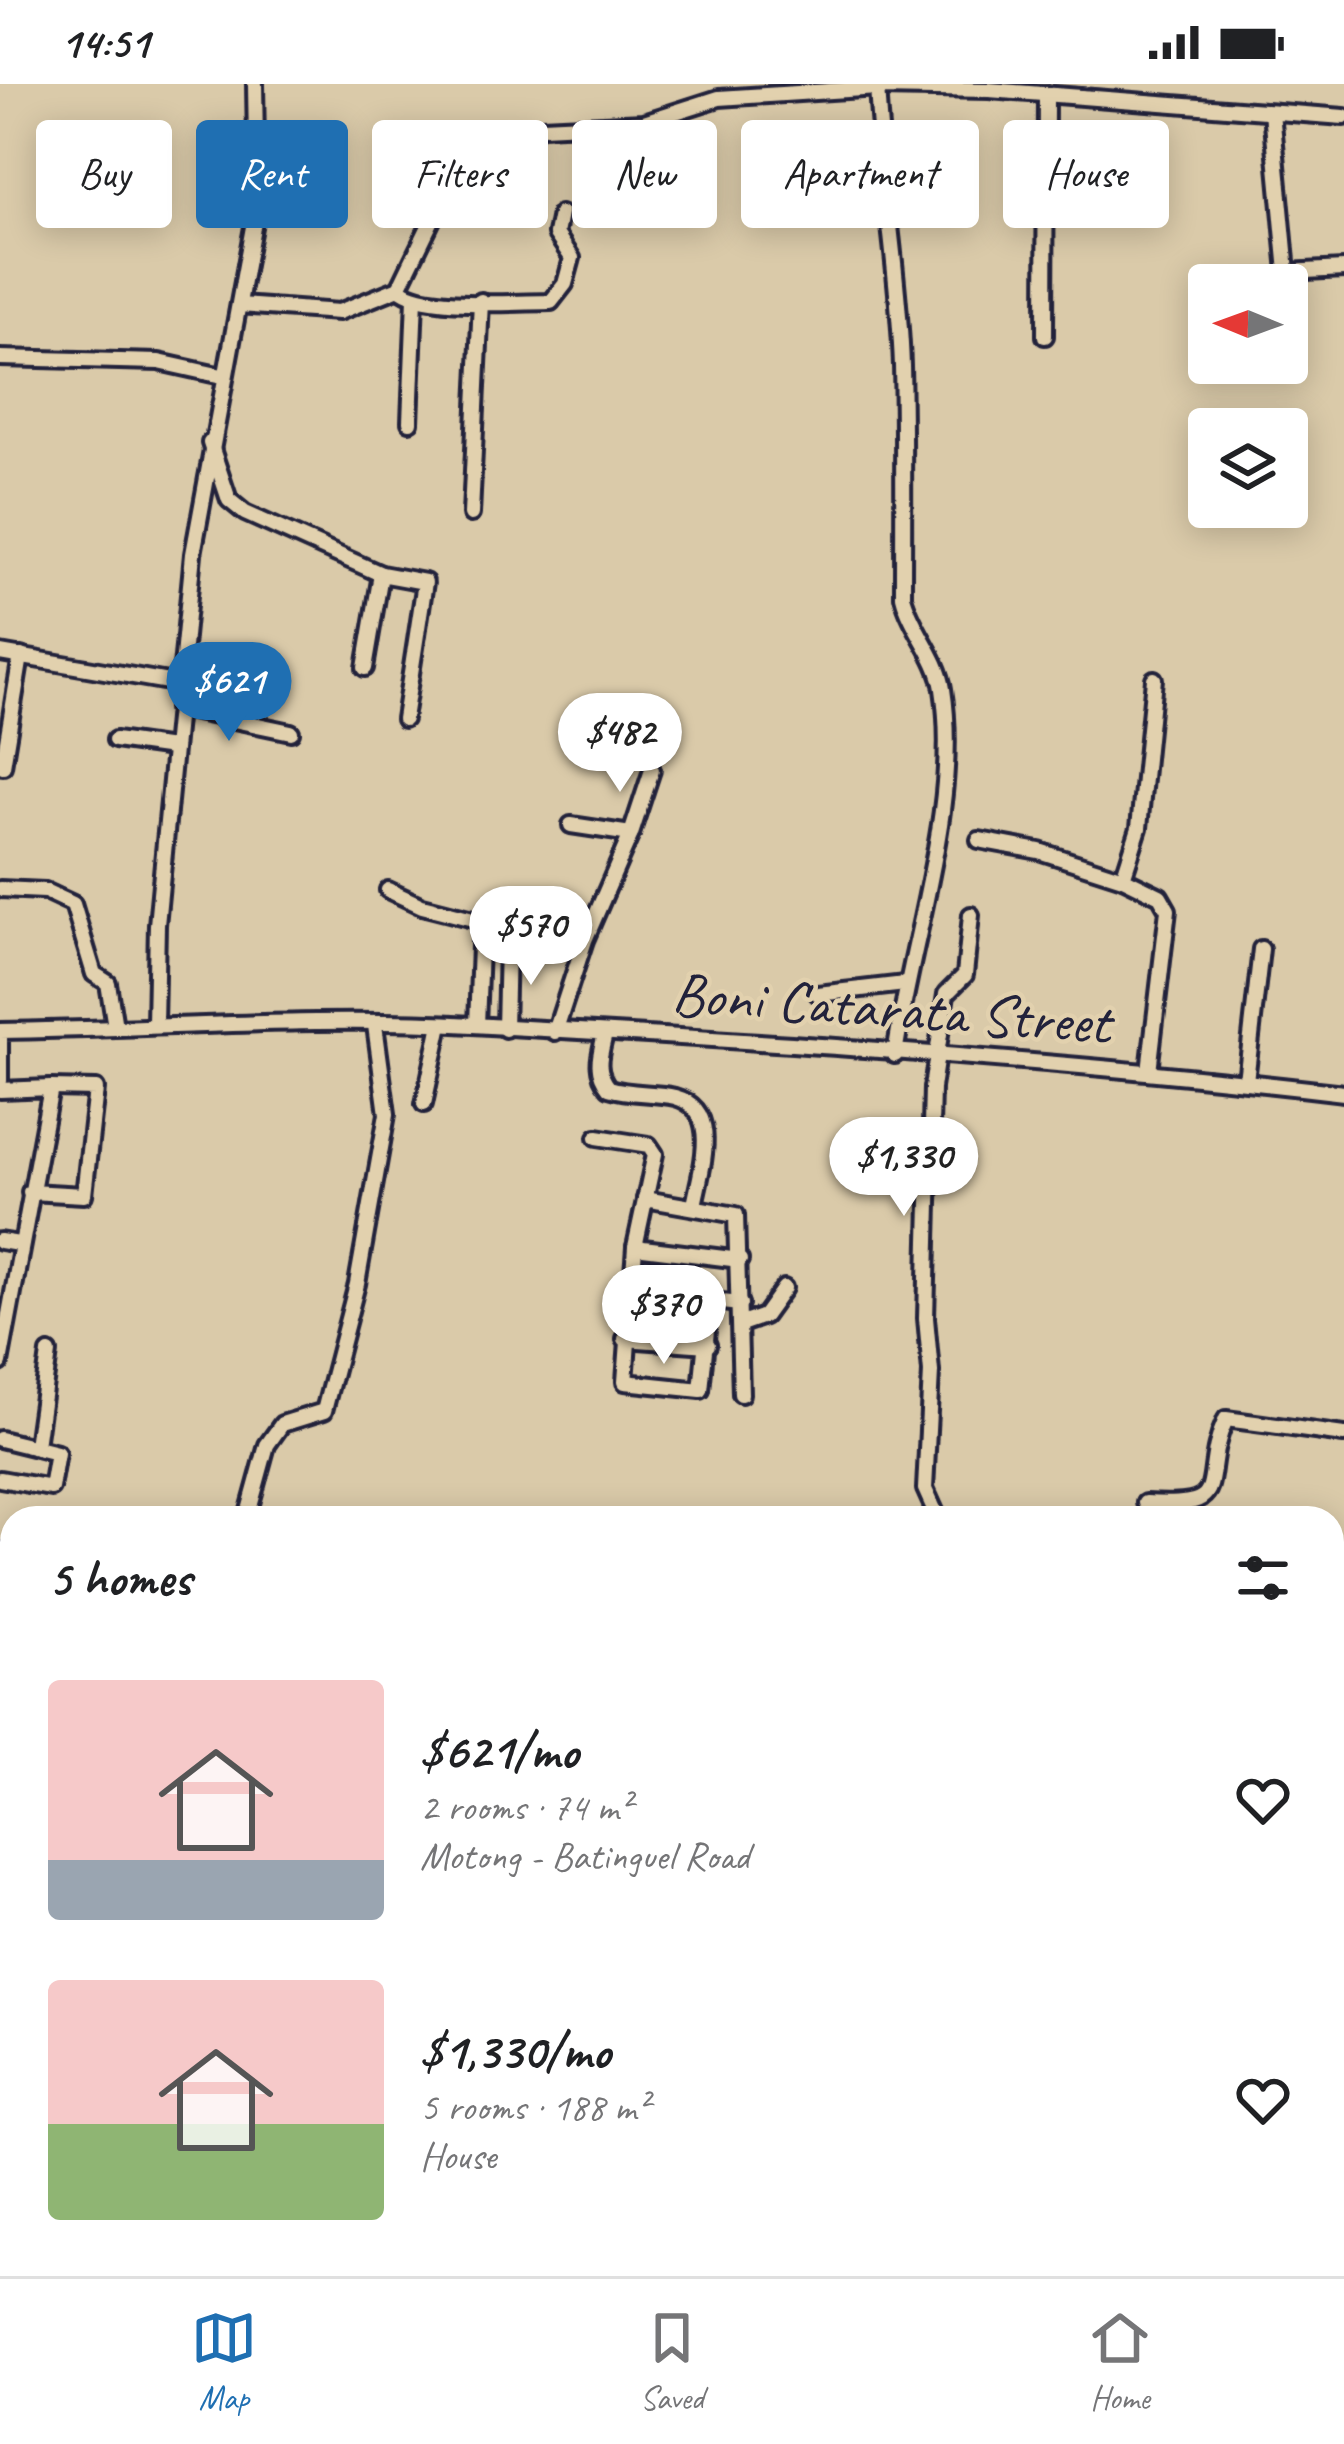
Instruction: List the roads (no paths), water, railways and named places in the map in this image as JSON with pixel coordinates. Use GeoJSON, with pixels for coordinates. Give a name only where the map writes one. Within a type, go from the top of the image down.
{"type":"FeatureCollection","features":[{"type":"Feature","properties":{"kind":"street"},"geometry":{"type":"LineString","coordinates":[[155,1024],[157,925],[172,748],[210,442],[260,176],[255,84]]}},
{"type":"Feature","properties":{"kind":"street"},"geometry":{"type":"LineString","coordinates":[[238,305],[339,312],[399,288],[447,189],[520,134],[572,122],[644,122],[719,98],[877,86],[1344,117]]}},
{"type":"Feature","properties":{"kind":"street"},"geometry":{"type":"LineString","coordinates":[[877,86],[878,151],[889,190],[902,367],[903,596],[908,618],[943,686],[944,806],[904,984],[895,1055]]}},
{"type":"Feature","properties":{"kind":"street"},"geometry":{"type":"LineString","coordinates":[[1045,336],[1046,94]]}},
{"type":"Feature","properties":{"kind":"street"},"geometry":{"type":"LineString","coordinates":[[1272,112],[1287,272],[1344,269]]}},
{"type":"Feature","properties":{"kind":"street"},"geometry":{"type":"LineString","coordinates":[[399,288],[415,298],[551,302],[565,284],[572,258],[556,234],[560,214]]}},
{"type":"Feature","properties":{"kind":"street"},"geometry":{"type":"LineString","coordinates":[[410,422],[415,298]]}},
{"type":"Feature","properties":{"kind":"street"},"geometry":{"type":"LineString","coordinates":[[471,514],[481,301]]}},
{"type":"Feature","properties":{"kind":"street"},"geometry":{"type":"LineString","coordinates":[[0,358],[159,362],[222,376]]}},
{"type":"Feature","properties":{"kind":"street"},"geometry":{"type":"LineString","coordinates":[[210,442],[229,500],[380,574],[425,582],[404,719]]}},
{"type":"Feature","properties":{"kind":"street"},"geometry":{"type":"LineString","coordinates":[[364,668],[380,574]]}},
{"type":"Feature","properties":{"kind":"street"},"geometry":{"type":"LineString","coordinates":[[0,653],[180,684]]}},
{"type":"Feature","properties":{"kind":"street"},"geometry":{"type":"LineString","coordinates":[[3,766],[21,656]]}},
{"type":"Feature","properties":{"kind":"street"},"geometry":{"type":"LineString","coordinates":[[1123,878],[1139,828],[1154,679]]}},
{"type":"Feature","properties":{"kind":"street"},"geometry":{"type":"LineString","coordinates":[[177,708],[292,732]]}},
{"type":"Feature","properties":{"kind":"street"},"geometry":{"type":"LineString","coordinates":[[115,740],[172,748]]}},
{"type":"Feature","properties":{"kind":"street"},"geometry":{"type":"LineString","coordinates":[[555,1032],[584,940],[631,834],[652,770]]}},
{"type":"Feature","properties":{"kind":"street"},"geometry":{"type":"LineString","coordinates":[[571,826],[631,834]]}},
{"type":"Feature","properties":{"kind":"street"},"geometry":{"type":"LineString","coordinates":[[979,840],[1039,851],[1123,878],[1160,896],[1168,910],[1150,1071]]}},
{"type":"Feature","properties":{"kind":"street"},"geometry":{"type":"LineString","coordinates":[[0,889],[45,891],[74,904],[94,974],[108,983],[115,1027]]}},
{"type":"Feature","properties":{"kind":"street"},"geometry":{"type":"LineString","coordinates":[[388,890],[422,906],[481,921],[477,1025]]}},
{"type":"Feature","properties":{"kind":"street"},"geometry":{"type":"LineString","coordinates":[[933,1506],[925,1489],[936,1056],[946,994],[965,975],[971,915]]}},
{"type":"Feature","properties":{"kind":"street"},"geometry":{"type":"LineString","coordinates":[[505,1029],[507,945]]}},
{"type":"Feature","properties":{"kind":"street"},"geometry":{"type":"LineString","coordinates":[[1246,1081],[1261,949]]}},
{"type":"Feature","properties":{"kind":"street"},"geometry":{"type":"LineString","coordinates":[[818,994],[904,984]]}},
{"type":"Feature","properties":{"kind":"street","name":"Boni Catarata Street"},"geometry":{"type":"LineString","coordinates":[[0,1031],[155,1024],[477,1025],[1150,1071],[1344,1093]]}},
{"type":"Feature","properties":{"kind":"street"},"geometry":{"type":"LineString","coordinates":[[253,1506],[267,1445],[282,1424],[325,1411],[357,1284],[387,1114],[375,1024]]}},
{"type":"Feature","properties":{"kind":"street"},"geometry":{"type":"LineString","coordinates":[[424,1104],[441,1024]]}},
{"type":"Feature","properties":{"kind":"street"},"geometry":{"type":"LineString","coordinates":[[0,1031],[0,1086],[96,1089],[83,1195],[30,1192]]}},
{"type":"Feature","properties":{"kind":"street"},"geometry":{"type":"LineString","coordinates":[[605,1034],[599,1076],[609,1088],[673,1097],[691,1104],[703,1120],[706,1138],[694,1205]]}},
{"type":"Feature","properties":{"kind":"street"},"geometry":{"type":"LineString","coordinates":[[0,1363],[51,1088]]}},
{"type":"Feature","properties":{"kind":"street"},"geometry":{"type":"LineString","coordinates":[[597,1137],[654,1148],[629,1292],[625,1382],[698,1391],[703,1386],[710,1300]]}},
{"type":"Feature","properties":{"kind":"street"},"geometry":{"type":"LineString","coordinates":[[646,1199],[736,1215],[741,1394]]}},
{"type":"Feature","properties":{"kind":"street"},"geometry":{"type":"LineString","coordinates":[[0,1241],[20,1244]]}},
{"type":"Feature","properties":{"kind":"street"},"geometry":{"type":"LineString","coordinates":[[635,1247],[740,1260]]}},
{"type":"Feature","properties":{"kind":"street"},"geometry":{"type":"LineString","coordinates":[[741,1324],[764,1316],[784,1288]]}},
{"type":"Feature","properties":{"kind":"street"},"geometry":{"type":"LineString","coordinates":[[629,1292],[740,1304]]}},
{"type":"Feature","properties":{"kind":"street"},"geometry":{"type":"LineString","coordinates":[[625,1339],[708,1345]]}},
{"type":"Feature","properties":{"kind":"street"},"geometry":{"type":"LineString","coordinates":[[36,1446],[49,1353]]}},
{"type":"Feature","properties":{"kind":"street"},"geometry":{"type":"LineString","coordinates":[[1145,1503],[1192,1506],[1205,1497],[1212,1483],[1215,1443],[1226,1419],[1344,1436]]}},
{"type":"Feature","properties":{"kind":"street"},"geometry":{"type":"LineString","coordinates":[[0,1438],[57,1453],[51,1488],[0,1479]]}}]}
